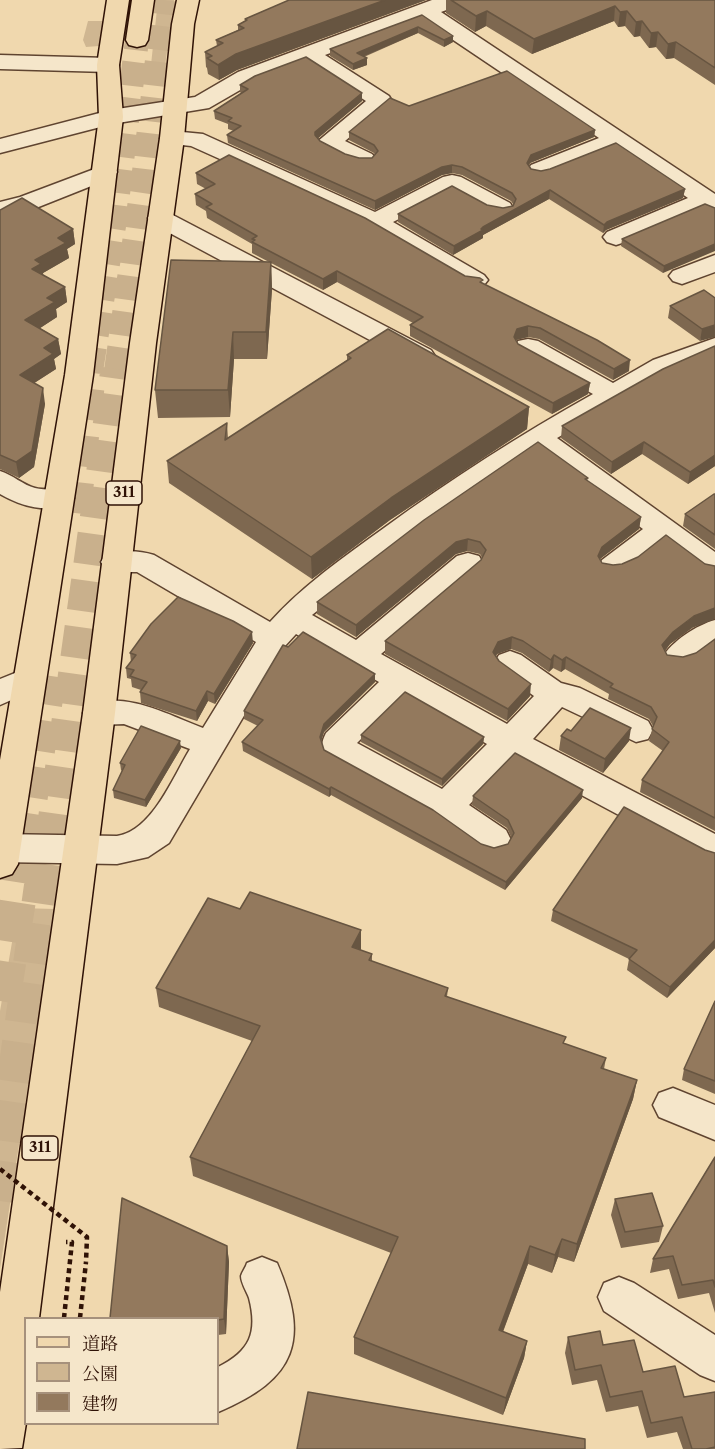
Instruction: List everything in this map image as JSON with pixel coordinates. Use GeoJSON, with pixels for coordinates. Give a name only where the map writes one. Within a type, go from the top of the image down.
{"type":"FeatureCollection","features":[{"type":"Feature","properties":{"kind":"main road"},"geometry":{"type":"LineString","coordinates":[[1,854],[79,375],[111,117],[108,65],[118,0]]}},
{"type":"Feature","properties":{"kind":"main road"},"geometry":{"type":"LineString","coordinates":[[137,40],[143,0]]}},
{"type":"Feature","properties":{"kind":"main road","name":"311"},"geometry":{"type":"LineString","coordinates":[[26,1317],[79,849],[99,712],[116,562],[172,138],[183,24],[188,0]]}},
{"type":"Feature","properties":{"kind":"main road","name":"311"},"geometry":{"type":"LineString","coordinates":[[0,1448],[19,1374],[24,1330]]}},
{"type":"Feature","properties":{"kind":"street"},"geometry":{"type":"LineString","coordinates":[[0,146],[111,117],[174,108],[211,99],[246,77],[452,0]]}},
{"type":"Feature","properties":{"kind":"street"},"geometry":{"type":"LineString","coordinates":[[424,10],[711,202]]}},
{"type":"Feature","properties":{"kind":"street"},"geometry":{"type":"LineString","coordinates":[[308,54],[381,101],[329,142],[364,159]]}},
{"type":"Feature","properties":{"kind":"street"},"geometry":{"type":"LineString","coordinates":[[0,62],[108,65]]}},
{"type":"Feature","properties":{"kind":"street"},"geometry":{"type":"LineString","coordinates":[[172,138],[195,139],[238,156],[375,222],[475,280]]}},
{"type":"Feature","properties":{"kind":"street"},"geometry":{"type":"LineString","coordinates":[[540,170],[617,139]]}},
{"type":"Feature","properties":{"kind":"street"},"geometry":{"type":"LineString","coordinates":[[0,209],[27,203],[105,172]]}},
{"type":"Feature","properties":{"kind":"street"},"geometry":{"type":"LineString","coordinates":[[375,222],[452,182],[501,208]]}},
{"type":"Feature","properties":{"kind":"street"},"geometry":{"type":"LineString","coordinates":[[616,237],[711,202]]}},
{"type":"Feature","properties":{"kind":"street"},"geometry":{"type":"LineString","coordinates":[[160,218],[350,316],[441,367]]}},
{"type":"Feature","properties":{"kind":"street"},"geometry":{"type":"LineString","coordinates":[[682,276],[715,263]]}},
{"type":"Feature","properties":{"kind":"street"},"geometry":{"type":"LineString","coordinates":[[1,854],[136,848],[156,833],[209,744],[283,628],[300,609],[360,560],[541,428],[613,394],[663,366],[715,346]]}},
{"type":"Feature","properties":{"kind":"street"},"geometry":{"type":"LineString","coordinates":[[528,347],[613,394]]}},
{"type":"Feature","properties":{"kind":"street"},"geometry":{"type":"LineString","coordinates":[[541,428],[664,529],[715,567]]}},
{"type":"Feature","properties":{"kind":"street"},"geometry":{"type":"LineString","coordinates":[[1,483],[30,498],[59,498]]}},
{"type":"Feature","properties":{"kind":"street"},"geometry":{"type":"LineString","coordinates":[[613,567],[664,529]]}},
{"type":"Feature","properties":{"kind":"street"},"geometry":{"type":"LineString","coordinates":[[116,562],[143,562],[283,628],[358,655],[511,742],[715,850]]}},
{"type":"Feature","properties":{"kind":"street"},"geometry":{"type":"LineString","coordinates":[[358,655],[468,563]]}},
{"type":"Feature","properties":{"kind":"street"},"geometry":{"type":"LineString","coordinates":[[678,658],[715,631]]}},
{"type":"Feature","properties":{"kind":"street"},"geometry":{"type":"LineString","coordinates":[[510,663],[550,692],[568,696],[636,730]]}},
{"type":"Feature","properties":{"kind":"street"},"geometry":{"type":"LineString","coordinates":[[0,693],[30,679]]}},
{"type":"Feature","properties":{"kind":"street"},"geometry":{"type":"LineString","coordinates":[[401,680],[338,742],[338,747],[447,807],[494,840]]}},
{"type":"Feature","properties":{"kind":"street"},"geometry":{"type":"LineString","coordinates":[[447,807],[549,702],[550,692]]}},
{"type":"Feature","properties":{"kind":"street"},"geometry":{"type":"LineString","coordinates":[[99,712],[126,712],[209,744]]}},
{"type":"Feature","properties":{"kind":"street"},"geometry":{"type":"LineString","coordinates":[[673,1105],[715,1124]]}},
{"type":"Feature","properties":{"kind":"street"},"geometry":{"type":"LineString","coordinates":[[219,1390],[243,1379],[258,1364],[270,1346],[275,1314],[262,1277]]}},
{"type":"Feature","properties":{"kind":"street"},"geometry":{"type":"LineString","coordinates":[[619,1298],[715,1360]]}},
{"type":"Feature","properties":{"kind":"path"},"geometry":{"type":"LineString","coordinates":[[0,1169],[87,1237],[80,1317]]}},
{"type":"Feature","properties":{"kind":"path"},"geometry":{"type":"LineString","coordinates":[[64,1317],[71,1248]]}},
{"type":"Feature","properties":{"kind":"green space"},"geometry":{"type":"Polygon","coordinates":[[[158,0],[174,0],[163,81],[118,81],[119,74],[150,74],[158,0]]]}},
{"type":"Feature","properties":{"kind":"green space"},"geometry":{"type":"Polygon","coordinates":[[[88,21],[105,21],[99,46],[86,47],[83,40],[88,21]]]}},
{"type":"Feature","properties":{"kind":"green space"},"geometry":{"type":"Polygon","coordinates":[[[18,908],[55,909],[0,1269],[0,1011],[18,908]]]}},
{"type":"Feature","properties":{"kind":"building"},"geometry":{"type":"Polygon","coordinates":[[[289,0],[385,0],[236,54],[218,65],[207,58],[212,56],[205,52],[223,43],[216,40],[244,28],[238,25],[247,20],[245,19],[289,0]]]}},
{"type":"Feature","properties":{"kind":"building"},"geometry":{"type":"Polygon","coordinates":[[[451,0],[715,0],[715,68],[676,42],[668,44],[658,32],[651,33],[642,21],[636,22],[627,11],[620,12],[615,6],[534,39],[487,11],[476,16],[451,0]]]}},
{"type":"Feature","properties":{"kind":"building"},"geometry":{"type":"Polygon","coordinates":[[[422,15],[453,36],[444,40],[418,27],[357,53],[367,58],[353,64],[330,49],[422,15]]]}},
{"type":"Feature","properties":{"kind":"building"},"geometry":{"type":"Polygon","coordinates":[[[306,57],[362,93],[315,132],[320,141],[345,154],[359,158],[372,158],[378,151],[374,145],[349,132],[390,98],[409,106],[507,71],[595,130],[531,155],[527,163],[531,169],[541,171],[550,169],[616,143],[685,189],[604,225],[550,190],[454,246],[398,214],[452,186],[487,205],[503,208],[513,206],[516,199],[512,193],[462,167],[452,165],[442,167],[375,201],[227,135],[241,126],[228,121],[232,118],[214,111],[248,89],[240,85],[255,76],[306,57]]]}},
{"type":"Feature","properties":{"kind":"building"},"geometry":{"type":"Polygon","coordinates":[[[229,155],[365,218],[465,276],[480,278],[483,280],[480,282],[597,340],[630,360],[614,369],[540,328],[528,326],[517,329],[514,337],[518,344],[590,383],[553,403],[410,325],[423,317],[337,271],[323,279],[252,242],[255,240],[252,239],[257,236],[206,207],[212,204],[195,194],[215,184],[196,173],[229,155]]]}},
{"type":"Feature","properties":{"kind":"building"},"geometry":{"type":"Polygon","coordinates":[[[22,198],[73,229],[58,238],[66,243],[35,260],[41,264],[32,269],[65,287],[47,298],[55,302],[25,320],[58,339],[44,348],[53,354],[20,375],[43,388],[32,451],[16,462],[0,455],[0,210],[22,198]]]}},
{"type":"Feature","properties":{"kind":"building"},"geometry":{"type":"Polygon","coordinates":[[[705,204],[715,208],[715,244],[664,266],[622,239],[705,204]]]}},
{"type":"Feature","properties":{"kind":"building"},"geometry":{"type":"Polygon","coordinates":[[[171,260],[271,262],[266,332],[233,332],[228,390],[155,390],[171,260]]]}},
{"type":"Feature","properties":{"kind":"building"},"geometry":{"type":"Polygon","coordinates":[[[704,290],[715,298],[715,325],[702,329],[670,306],[704,290]]]}},
{"type":"Feature","properties":{"kind":"building"},"geometry":{"type":"Polygon","coordinates":[[[388,329],[529,407],[391,498],[311,557],[167,461],[227,423],[225,440],[351,358],[347,355],[388,329]]]}},
{"type":"Feature","properties":{"kind":"building"},"geometry":{"type":"Polygon","coordinates":[[[715,346],[715,455],[690,472],[644,442],[612,462],[562,426],[663,369],[715,346]]]}},
{"type":"Feature","properties":{"kind":"building"},"geometry":{"type":"Polygon","coordinates":[[[538,442],[588,478],[585,479],[641,517],[602,547],[598,556],[602,563],[622,564],[638,557],[666,535],[705,564],[715,566],[715,608],[694,616],[673,632],[662,645],[667,655],[683,657],[696,653],[715,639],[715,818],[642,780],[669,742],[652,729],[657,717],[651,707],[610,687],[613,684],[566,657],[562,660],[554,655],[551,660],[523,641],[512,637],[498,642],[493,652],[499,661],[531,684],[508,709],[385,641],[481,560],[486,550],[480,542],[468,539],[456,542],[356,625],[317,602],[424,520],[538,442]]]}},
{"type":"Feature","properties":{"kind":"building"},"geometry":{"type":"Polygon","coordinates":[[[715,494],[715,535],[685,514],[715,494]]]}},
{"type":"Feature","properties":{"kind":"building"},"geometry":{"type":"Polygon","coordinates":[[[178,597],[233,621],[252,632],[214,694],[207,691],[196,711],[140,692],[147,682],[130,676],[134,670],[126,668],[136,655],[130,653],[151,624],[178,597]]]}},
{"type":"Feature","properties":{"kind":"building"},"geometry":{"type":"Polygon","coordinates":[[[303,632],[375,674],[324,724],[320,737],[324,750],[433,810],[481,844],[494,848],[508,844],[514,833],[508,820],[473,796],[515,753],[583,790],[506,882],[331,787],[329,789],[242,742],[263,720],[244,711],[283,645],[288,647],[303,632]]]}},
{"type":"Feature","properties":{"kind":"building"},"geometry":{"type":"Polygon","coordinates":[[[405,692],[484,737],[442,779],[361,735],[405,692]]]}},
{"type":"Feature","properties":{"kind":"building"},"geometry":{"type":"Polygon","coordinates":[[[590,708],[631,728],[605,759],[561,736],[567,729],[571,731],[590,708]]]}},
{"type":"Feature","properties":{"kind":"building"},"geometry":{"type":"Polygon","coordinates":[[[141,726],[180,741],[145,800],[113,790],[125,765],[120,763],[141,726]]]}},
{"type":"Feature","properties":{"kind":"building"},"geometry":{"type":"Polygon","coordinates":[[[624,807],[705,850],[715,853],[715,940],[670,987],[629,959],[637,950],[553,910],[624,807]]]}},
{"type":"Feature","properties":{"kind":"building"},"geometry":{"type":"Polygon","coordinates":[[[250,892],[361,930],[352,947],[372,954],[369,960],[448,988],[445,996],[566,1037],[563,1043],[606,1058],[601,1068],[637,1080],[577,1244],[562,1239],[555,1255],[530,1246],[499,1330],[527,1341],[506,1398],[354,1337],[398,1237],[190,1157],[260,1026],[156,988],[208,898],[240,909],[250,892]]]}},
{"type":"Feature","properties":{"kind":"building"},"geometry":{"type":"Polygon","coordinates":[[[715,1001],[715,1081],[684,1069],[715,1001]]]}},
{"type":"Feature","properties":{"kind":"building"},"geometry":{"type":"Polygon","coordinates":[[[715,1157],[715,1287],[713,1280],[682,1285],[673,1256],[653,1259],[715,1157]]]}},
{"type":"Feature","properties":{"kind":"building"},"geometry":{"type":"Polygon","coordinates":[[[652,1193],[663,1226],[625,1232],[615,1199],[652,1193]]]}},
{"type":"Feature","properties":{"kind":"building"},"geometry":{"type":"Polygon","coordinates":[[[122,1198],[227,1246],[224,1319],[219,1320],[219,1317],[110,1317],[122,1198]]]}},
{"type":"Feature","properties":{"kind":"building"},"geometry":{"type":"Polygon","coordinates":[[[600,1331],[603,1345],[634,1340],[643,1372],[675,1366],[684,1397],[715,1392],[715,1447],[692,1449],[682,1417],[651,1423],[642,1391],[610,1397],[601,1365],[575,1370],[568,1337],[600,1331]]]}},
{"type":"Feature","properties":{"kind":"building"},"geometry":{"type":"Polygon","coordinates":[[[308,1392],[585,1439],[585,1449],[297,1449],[308,1392]]]}},
{"type":"Feature","properties":{"kind":"tunnel"},"geometry":{"type":"LineString","coordinates":[[116,371],[144,172],[164,0]]}},
{"type":"Feature","properties":{"kind":"tunnel"},"geometry":{"type":"LineString","coordinates":[[91,371],[114,226],[137,40]]}},
{"type":"Feature","properties":{"kind":"tunnel"},"geometry":{"type":"LineString","coordinates":[[75,513],[91,369]]}},
{"type":"Feature","properties":{"kind":"tunnel"},"geometry":{"type":"LineString","coordinates":[[50,844],[116,369]]}},
{"type":"Feature","properties":{"kind":"tunnel"},"geometry":{"type":"LineString","coordinates":[[25,844],[51,676]]}},
{"type":"Feature","properties":{"kind":"tunnel"},"geometry":{"type":"LineString","coordinates":[[0,1001],[25,843]]}},
{"type":"Feature","properties":{"kind":"tunnel"},"geometry":{"type":"LineString","coordinates":[[0,1201],[50,843]]}}]}
